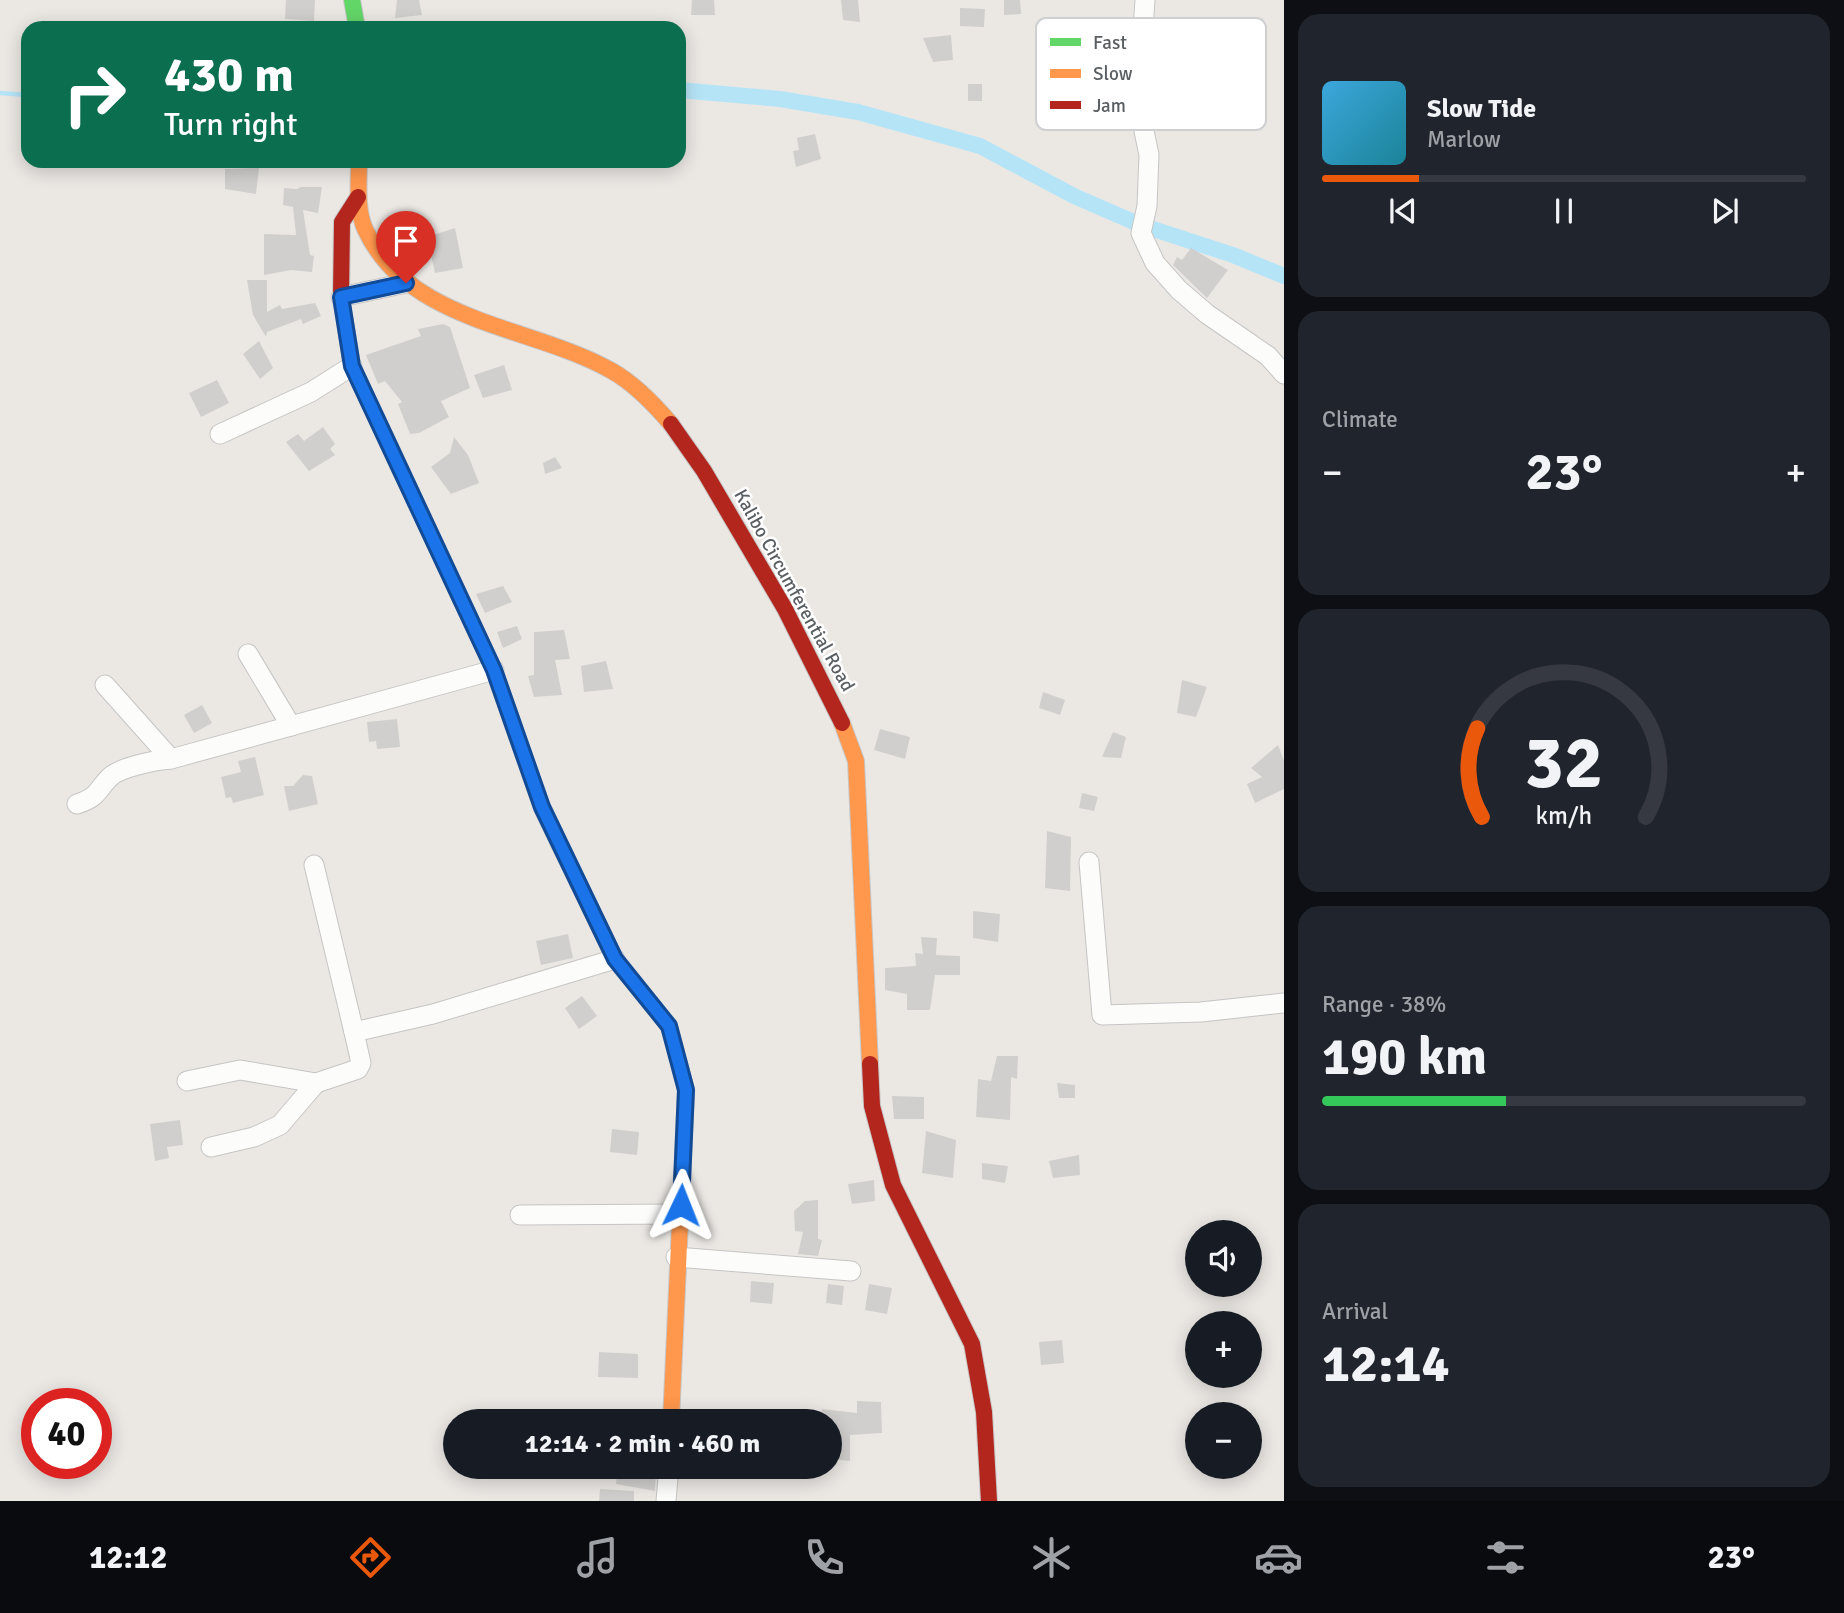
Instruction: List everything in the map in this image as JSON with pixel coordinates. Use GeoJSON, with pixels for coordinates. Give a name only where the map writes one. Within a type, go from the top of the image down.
{"type":"FeatureCollection","features":[{"type":"Feature","properties":{"kind":"main road"},"geometry":{"type":"LineString","coordinates":[[352,0],[356,21]]}},
{"type":"Feature","properties":{"kind":"main road","name":"Kalibo Circumferential Road"},"geometry":{"type":"LineString","coordinates":[[359,168],[358,197],[364,227],[372,246],[406,283],[456,310],[600,364],[643,392],[662,411],[695,458],[823,676],[844,722],[856,761],[872,1107],[893,1185],[972,1344],[984,1412],[989,1501]]}},
{"type":"Feature","properties":{"kind":"main road"},"geometry":{"type":"LineString","coordinates":[[358,197],[342,222],[341,297],[352,366],[494,670],[542,807],[615,959],[669,1026],[679,1058],[686,1090],[676,1257],[671,1409]]}},
{"type":"Feature","properties":{"kind":"street"},"geometry":{"type":"LineString","coordinates":[[1143,18],[1144,0]]}},
{"type":"Feature","properties":{"kind":"street"},"geometry":{"type":"LineString","coordinates":[[1144,130],[1149,155],[1147,206],[1141,233],[1155,263],[1179,290],[1207,314],[1268,356],[1284,374]]}},
{"type":"Feature","properties":{"kind":"street"},"geometry":{"type":"LineString","coordinates":[[341,297],[406,283]]}},
{"type":"Feature","properties":{"kind":"street"},"geometry":{"type":"LineString","coordinates":[[220,434],[311,392],[352,366]]}},
{"type":"Feature","properties":{"kind":"street"},"geometry":{"type":"LineString","coordinates":[[248,654],[291,726]]}},
{"type":"Feature","properties":{"kind":"street"},"geometry":{"type":"LineString","coordinates":[[76,804],[95,798],[111,776],[155,760],[171,759],[494,670]]}},
{"type":"Feature","properties":{"kind":"street"},"geometry":{"type":"LineString","coordinates":[[105,685],[171,759]]}},
{"type":"Feature","properties":{"kind":"street"},"geometry":{"type":"LineString","coordinates":[[1089,862],[1102,1016],[1201,1012],[1284,1003]]}},
{"type":"Feature","properties":{"kind":"street"},"geometry":{"type":"LineString","coordinates":[[187,1081],[240,1070],[316,1083],[358,1069],[361,1063],[314,865]]}},
{"type":"Feature","properties":{"kind":"street"},"geometry":{"type":"LineString","coordinates":[[354,1032],[433,1014],[615,959]]}},
{"type":"Feature","properties":{"kind":"street"},"geometry":{"type":"LineString","coordinates":[[211,1147],[254,1137],[280,1125],[316,1083]]}},
{"type":"Feature","properties":{"kind":"street"},"geometry":{"type":"LineString","coordinates":[[520,1215],[680,1214]]}},
{"type":"Feature","properties":{"kind":"street"},"geometry":{"type":"LineString","coordinates":[[676,1257],[851,1271]]}},
{"type":"Feature","properties":{"kind":"street"},"geometry":{"type":"LineString","coordinates":[[666,1501],[667,1479]]}},
{"type":"Feature","properties":{"kind":"building"},"geometry":{"type":"Polygon","coordinates":[[[286,0],[315,0],[314,21],[285,19],[286,0]]]}},
{"type":"Feature","properties":{"kind":"building"},"geometry":{"type":"Polygon","coordinates":[[[397,0],[419,0],[422,15],[395,18],[397,0]]]}},
{"type":"Feature","properties":{"kind":"building"},"geometry":{"type":"Polygon","coordinates":[[[692,0],[714,0],[715,15],[691,15],[692,0]]]}},
{"type":"Feature","properties":{"kind":"building"},"geometry":{"type":"Polygon","coordinates":[[[841,0],[858,0],[860,22],[843,20],[841,0]]]}},
{"type":"Feature","properties":{"kind":"building"},"geometry":{"type":"Polygon","coordinates":[[[1004,0],[1020,0],[1021,14],[1004,15],[1004,0]]]}},
{"type":"Feature","properties":{"kind":"building"},"geometry":{"type":"Polygon","coordinates":[[[960,8],[985,9],[984,27],[960,26],[960,8]]]}},
{"type":"Feature","properties":{"kind":"building"},"geometry":{"type":"Polygon","coordinates":[[[951,35],[953,60],[933,62],[923,38],[951,35]]]}},
{"type":"Feature","properties":{"kind":"building"},"geometry":{"type":"Polygon","coordinates":[[[968,84],[982,84],[982,101],[968,101],[968,84]]]}},
{"type":"Feature","properties":{"kind":"building"},"geometry":{"type":"Polygon","coordinates":[[[815,134],[821,159],[796,167],[793,151],[799,150],[797,138],[815,134]]]}},
{"type":"Feature","properties":{"kind":"building"},"geometry":{"type":"Polygon","coordinates":[[[259,168],[256,194],[225,189],[225,169],[259,168]]]}},
{"type":"Feature","properties":{"kind":"building"},"geometry":{"type":"Polygon","coordinates":[[[322,187],[318,213],[303,210],[310,255],[314,256],[312,272],[291,270],[264,275],[264,234],[296,235],[293,207],[283,205],[284,188],[322,187]]]}},
{"type":"Feature","properties":{"kind":"building"},"geometry":{"type":"Polygon","coordinates":[[[455,228],[463,268],[435,273],[427,237],[455,228]]]}},
{"type":"Feature","properties":{"kind":"building"},"geometry":{"type":"Polygon","coordinates":[[[1191,248],[1228,270],[1207,298],[1173,265],[1177,257],[1182,260],[1191,248]]]}},
{"type":"Feature","properties":{"kind":"building"},"geometry":{"type":"Polygon","coordinates":[[[247,280],[267,280],[267,312],[280,305],[282,309],[315,303],[321,316],[303,324],[301,319],[267,332],[266,337],[253,315],[247,280]]]}},
{"type":"Feature","properties":{"kind":"building"},"geometry":{"type":"Polygon","coordinates":[[[443,324],[450,327],[470,388],[441,401],[449,417],[419,433],[410,434],[398,404],[402,402],[385,381],[378,384],[366,355],[421,336],[418,329],[443,324]]]}},
{"type":"Feature","properties":{"kind":"building"},"geometry":{"type":"Polygon","coordinates":[[[259,341],[273,368],[260,379],[243,354],[259,341]]]}},
{"type":"Feature","properties":{"kind":"building"},"geometry":{"type":"Polygon","coordinates":[[[504,365],[512,390],[483,398],[474,375],[504,365]]]}},
{"type":"Feature","properties":{"kind":"building"},"geometry":{"type":"Polygon","coordinates":[[[217,380],[229,403],[201,417],[189,393],[217,380]]]}},
{"type":"Feature","properties":{"kind":"building"},"geometry":{"type":"Polygon","coordinates":[[[323,427],[335,444],[330,449],[335,455],[309,471],[286,442],[298,434],[304,441],[323,427]]]}},
{"type":"Feature","properties":{"kind":"building"},"geometry":{"type":"Polygon","coordinates":[[[454,437],[468,455],[479,483],[451,494],[431,467],[450,453],[454,437]]]}},
{"type":"Feature","properties":{"kind":"building"},"geometry":{"type":"Polygon","coordinates":[[[555,457],[562,468],[545,474],[543,463],[555,457]]]}},
{"type":"Feature","properties":{"kind":"building"},"geometry":{"type":"Polygon","coordinates":[[[503,586],[512,602],[485,613],[476,594],[503,586]]]}},
{"type":"Feature","properties":{"kind":"building"},"geometry":{"type":"Polygon","coordinates":[[[517,626],[522,639],[503,648],[497,632],[517,626]]]}},
{"type":"Feature","properties":{"kind":"building"},"geometry":{"type":"Polygon","coordinates":[[[564,630],[570,659],[555,660],[562,695],[534,697],[528,676],[534,675],[534,632],[564,630]]]}},
{"type":"Feature","properties":{"kind":"building"},"geometry":{"type":"Polygon","coordinates":[[[606,661],[613,689],[584,692],[581,666],[606,661]]]}},
{"type":"Feature","properties":{"kind":"building"},"geometry":{"type":"Polygon","coordinates":[[[1182,680],[1207,687],[1196,717],[1177,713],[1182,680]]]}},
{"type":"Feature","properties":{"kind":"building"},"geometry":{"type":"Polygon","coordinates":[[[1043,692],[1065,700],[1060,715],[1039,708],[1043,692]]]}},
{"type":"Feature","properties":{"kind":"building"},"geometry":{"type":"Polygon","coordinates":[[[202,705],[212,723],[194,733],[184,715],[202,705]]]}},
{"type":"Feature","properties":{"kind":"building"},"geometry":{"type":"Polygon","coordinates":[[[397,719],[400,747],[377,749],[376,741],[369,742],[367,722],[397,719]]]}},
{"type":"Feature","properties":{"kind":"building"},"geometry":{"type":"Polygon","coordinates":[[[880,729],[910,737],[905,759],[874,750],[880,729]]]}},
{"type":"Feature","properties":{"kind":"building"},"geometry":{"type":"Polygon","coordinates":[[[1113,732],[1126,737],[1121,758],[1102,757],[1113,732]]]}},
{"type":"Feature","properties":{"kind":"building"},"geometry":{"type":"Polygon","coordinates":[[[1278,745],[1284,761],[1284,789],[1255,803],[1247,784],[1262,777],[1251,768],[1278,745]]]}},
{"type":"Feature","properties":{"kind":"building"},"geometry":{"type":"Polygon","coordinates":[[[255,757],[264,795],[233,803],[231,797],[226,798],[221,777],[241,772],[238,761],[255,757]]]}},
{"type":"Feature","properties":{"kind":"building"},"geometry":{"type":"Polygon","coordinates":[[[303,775],[312,776],[318,804],[289,811],[284,786],[293,786],[303,775]]]}},
{"type":"Feature","properties":{"kind":"building"},"geometry":{"type":"Polygon","coordinates":[[[1082,793],[1098,797],[1094,811],[1079,808],[1082,793]]]}},
{"type":"Feature","properties":{"kind":"building"},"geometry":{"type":"Polygon","coordinates":[[[1047,831],[1071,837],[1070,891],[1045,888],[1047,831]]]}},
{"type":"Feature","properties":{"kind":"building"},"geometry":{"type":"Polygon","coordinates":[[[973,911],[1000,914],[998,942],[973,938],[973,911]]]}},
{"type":"Feature","properties":{"kind":"building"},"geometry":{"type":"Polygon","coordinates":[[[568,934],[573,958],[541,965],[536,941],[568,934]]]}},
{"type":"Feature","properties":{"kind":"building"},"geometry":{"type":"Polygon","coordinates":[[[921,937],[937,938],[936,955],[960,956],[960,975],[935,975],[930,1010],[907,1010],[907,994],[885,990],[885,968],[916,966],[915,953],[923,954],[921,937]]]}},
{"type":"Feature","properties":{"kind":"building"},"geometry":{"type":"Polygon","coordinates":[[[582,996],[597,1016],[579,1029],[565,1008],[582,996]]]}},
{"type":"Feature","properties":{"kind":"building"},"geometry":{"type":"Polygon","coordinates":[[[997,1056],[1018,1056],[1017,1079],[1011,1077],[1010,1120],[976,1117],[978,1079],[991,1081],[997,1056]]]}},
{"type":"Feature","properties":{"kind":"building"},"geometry":{"type":"Polygon","coordinates":[[[1057,1083],[1075,1085],[1075,1098],[1059,1098],[1057,1083]]]}},
{"type":"Feature","properties":{"kind":"building"},"geometry":{"type":"Polygon","coordinates":[[[892,1096],[924,1097],[924,1119],[894,1119],[892,1096]]]}},
{"type":"Feature","properties":{"kind":"building"},"geometry":{"type":"Polygon","coordinates":[[[180,1120],[183,1145],[167,1147],[169,1158],[155,1161],[150,1124],[180,1120]]]}},
{"type":"Feature","properties":{"kind":"building"},"geometry":{"type":"Polygon","coordinates":[[[612,1129],[639,1132],[637,1155],[610,1152],[612,1129]]]}},
{"type":"Feature","properties":{"kind":"building"},"geometry":{"type":"Polygon","coordinates":[[[926,1131],[956,1140],[953,1178],[922,1173],[926,1131]]]}},
{"type":"Feature","properties":{"kind":"building"},"geometry":{"type":"Polygon","coordinates":[[[1079,1155],[1080,1175],[1053,1178],[1049,1161],[1079,1155]]]}},
{"type":"Feature","properties":{"kind":"building"},"geometry":{"type":"Polygon","coordinates":[[[982,1163],[1008,1166],[1005,1183],[982,1179],[982,1163]]]}},
{"type":"Feature","properties":{"kind":"building"},"geometry":{"type":"Polygon","coordinates":[[[874,1180],[875,1201],[852,1204],[848,1184],[874,1180]]]}},
{"type":"Feature","properties":{"kind":"building"},"geometry":{"type":"Polygon","coordinates":[[[818,1200],[818,1239],[822,1240],[818,1256],[798,1254],[803,1232],[795,1231],[794,1211],[805,1201],[818,1200]]]}},
{"type":"Feature","properties":{"kind":"building"},"geometry":{"type":"Polygon","coordinates":[[[751,1281],[774,1283],[772,1304],[750,1302],[751,1281]]]}},
{"type":"Feature","properties":{"kind":"building"},"geometry":{"type":"Polygon","coordinates":[[[828,1284],[844,1286],[842,1305],[826,1303],[828,1284]]]}},
{"type":"Feature","properties":{"kind":"building"},"geometry":{"type":"Polygon","coordinates":[[[869,1284],[892,1288],[887,1314],[865,1310],[869,1284]]]}},
{"type":"Feature","properties":{"kind":"building"},"geometry":{"type":"Polygon","coordinates":[[[1062,1340],[1064,1363],[1041,1365],[1039,1342],[1062,1340]]]}},
{"type":"Feature","properties":{"kind":"building"},"geometry":{"type":"Polygon","coordinates":[[[599,1352],[638,1354],[638,1378],[598,1377],[599,1352]]]}},
{"type":"Feature","properties":{"kind":"building"},"geometry":{"type":"Polygon","coordinates":[[[857,1401],[881,1402],[882,1433],[850,1435],[850,1461],[842,1460],[842,1411],[857,1413],[857,1401]]]}},
{"type":"Feature","properties":{"kind":"building"},"geometry":{"type":"Polygon","coordinates":[[[617,1479],[656,1479],[655,1491],[616,1484],[617,1479]]]}},
{"type":"Feature","properties":{"kind":"building"},"geometry":{"type":"Polygon","coordinates":[[[600,1489],[634,1491],[634,1501],[599,1501],[600,1489]]]}},
{"type":"Feature","properties":{"kind":"waterway"},"geometry":{"type":"LineString","coordinates":[[686,91],[780,99],[858,112],[980,146],[1074,196],[1136,223]]}},
{"type":"Feature","properties":{"kind":"waterway"},"geometry":{"type":"LineString","coordinates":[[0,93],[21,94]]}},
{"type":"Feature","properties":{"kind":"waterway"},"geometry":{"type":"LineString","coordinates":[[1147,227],[1233,255],[1284,276]]}},
{"type":"Feature","properties":{"kind":"traffic: fast"},"geometry":{"type":"LineString","coordinates":[[352,0],[356,21]]}},
{"type":"Feature","properties":{"kind":"traffic: fast"},"geometry":{"type":"LineString","coordinates":[[385,436],[494,670],[542,808],[598,924]]}},
{"type":"Feature","properties":{"kind":"traffic: slow"},"geometry":{"type":"LineString","coordinates":[[359,168],[359,204],[365,229],[385,260],[411,285],[441,304],[580,356],[612,371],[644,395],[671,424]]}},
{"type":"Feature","properties":{"kind":"traffic: slow"},"geometry":{"type":"LineString","coordinates":[[842,723],[856,761],[870,1064]]}},
{"type":"Feature","properties":{"kind":"traffic: slow"},"geometry":{"type":"LineString","coordinates":[[598,924],[615,959],[669,1026],[686,1090],[672,1409]]}},
{"type":"Feature","properties":{"kind":"traffic: jam"},"geometry":{"type":"LineString","coordinates":[[358,197],[342,222],[341,297],[352,366],[385,436]]}},
{"type":"Feature","properties":{"kind":"traffic: jam"},"geometry":{"type":"LineString","coordinates":[[671,424],[704,471],[785,609],[842,723]]}},
{"type":"Feature","properties":{"kind":"traffic: jam"},"geometry":{"type":"LineString","coordinates":[[870,1064],[872,1106],[893,1185],[972,1344],[984,1412],[989,1501]]}},
{"type":"Feature","properties":{"kind":"route"},"geometry":{"type":"LineString","coordinates":[[406,283],[341,297],[352,366],[494,670],[542,807],[591,910],[615,959],[669,1026],[686,1090],[681,1205]]}}]}
